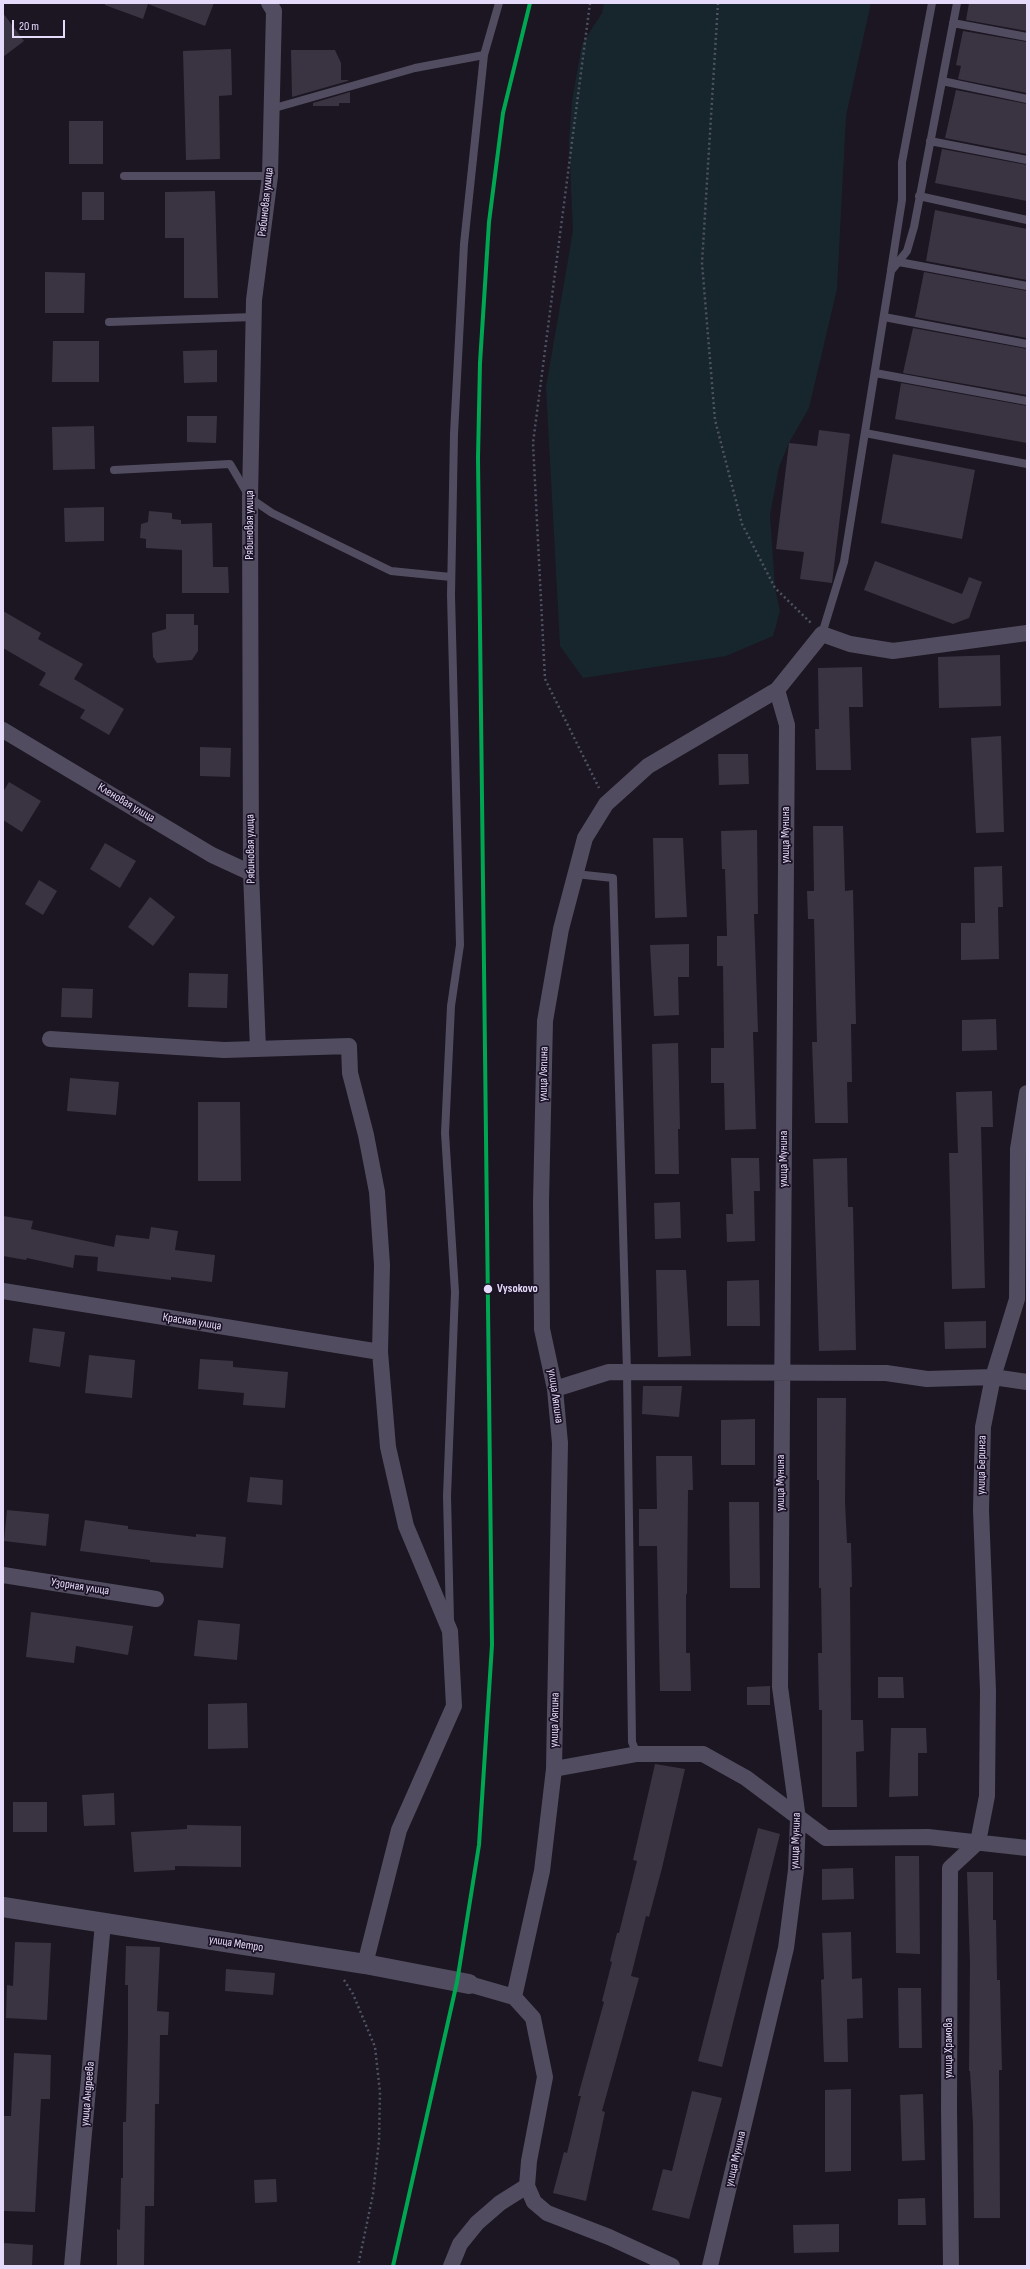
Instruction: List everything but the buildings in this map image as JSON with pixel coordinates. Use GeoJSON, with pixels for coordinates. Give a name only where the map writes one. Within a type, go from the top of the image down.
{"type":"FeatureCollection","features":[{"type":"Feature","properties":{"kind":"street","name":"Рябиновая улица"},"geometry":{"type":"LineString","coordinates":[[258,1049],[251,873],[250,498],[254,300],[270,176],[274,11],[269,3]]}},
{"type":"Feature","properties":{"kind":"street"},"geometry":{"type":"LineString","coordinates":[[777,690],[822,634],[850,644],[893,651],[1027,633]]}},
{"type":"Feature","properties":{"kind":"street","name":"улица Ляпина"},"geometry":{"type":"LineString","coordinates":[[514,1997],[542,1871],[554,1769],[560,1443],[555,1389],[542,1329],[541,1202],[545,1021],[561,929],[584,838],[606,804],[648,766],[777,690]]}},
{"type":"Feature","properties":{"kind":"street","name":"улица Мунина"},"geometry":{"type":"LineString","coordinates":[[710,2266],[786,1948],[796,1870],[798,1819],[780,1687],[787,725],[777,690]]}},
{"type":"Feature","properties":{"kind":"street","name":"Кленовая улица"},"geometry":{"type":"LineString","coordinates":[[3,730],[212,855],[251,873]]}},
{"type":"Feature","properties":{"kind":"street"},"geometry":{"type":"LineString","coordinates":[[50,1039],[224,1050],[349,1046],[350,1073],[366,1135],[377,1192],[382,1265],[380,1352],[388,1447],[406,1526],[450,1631],[454,1706],[399,1830],[365,1964]]}},
{"type":"Feature","properties":{"kind":"street","name":"улица Беринга"},"geometry":{"type":"LineString","coordinates":[[978,1842],[987,1788],[988,1690],[981,1510],[983,1427],[993,1377],[1017,1299],[1018,1149],[1027,1093]]}},
{"type":"Feature","properties":{"kind":"street","name":"Красная улица"},"geometry":{"type":"LineString","coordinates":[[3,1291],[380,1352]]}},
{"type":"Feature","properties":{"kind":"street"},"geometry":{"type":"LineString","coordinates":[[555,1389],[609,1372],[886,1373],[927,1379],[993,1377],[1027,1382]]}},
{"type":"Feature","properties":{"kind":"street","name":"Узорная улица"},"geometry":{"type":"LineString","coordinates":[[3,1575],[156,1599]]}},
{"type":"Feature","properties":{"kind":"street"},"geometry":{"type":"LineString","coordinates":[[554,1769],[637,1754],[703,1754],[746,1778],[798,1819],[826,1838],[928,1837],[1027,1848]]}},
{"type":"Feature","properties":{"kind":"street","name":"улица Храмова"},"geometry":{"type":"LineString","coordinates":[[951,2266],[949,2109],[950,1868],[978,1842]]}},
{"type":"Feature","properties":{"kind":"street","name":"улица Метро"},"geometry":{"type":"LineString","coordinates":[[3,1908],[365,1964],[469,1984]]}},
{"type":"Feature","properties":{"kind":"street","name":"улица Андреева"},"geometry":{"type":"LineString","coordinates":[[72,2266],[103,1923]]}},
{"type":"Feature","properties":{"kind":"street"},"geometry":{"type":"LineString","coordinates":[[469,1984],[514,1997],[533,2018],[546,2077],[529,2161],[527,2186],[534,2202],[548,2214],[610,2237],[672,2266]]}},
{"type":"Feature","properties":{"kind":"street"},"geometry":{"type":"LineString","coordinates":[[451,2266],[460,2244],[477,2223],[500,2203],[527,2186]]}},
{"type":"Feature","properties":{"kind":"lane"},"geometry":{"type":"LineString","coordinates":[[450,1631],[447,1496],[455,1292],[445,1133],[451,1006],[460,945],[452,577],[454,434],[464,244],[484,55],[499,3]]}},
{"type":"Feature","properties":{"kind":"lane"},"geometry":{"type":"LineString","coordinates":[[822,634],[844,562],[902,200],[902,162],[932,3]]}},
{"type":"Feature","properties":{"kind":"lane"},"geometry":{"type":"LineString","coordinates":[[891,271],[907,251],[914,226],[957,3]]}},
{"type":"Feature","properties":{"kind":"lane"},"geometry":{"type":"LineString","coordinates":[[953,23],[1027,38]]}},
{"type":"Feature","properties":{"kind":"lane"},"geometry":{"type":"LineString","coordinates":[[271,109],[415,68],[484,55]]}},
{"type":"Feature","properties":{"kind":"lane"},"geometry":{"type":"LineString","coordinates":[[942,81],[1027,99]]}},
{"type":"Feature","properties":{"kind":"lane"},"geometry":{"type":"LineString","coordinates":[[930,141],[1027,160]]}},
{"type":"Feature","properties":{"kind":"lane"},"geometry":{"type":"LineString","coordinates":[[124,176],[270,176]]}},
{"type":"Feature","properties":{"kind":"lane"},"geometry":{"type":"LineString","coordinates":[[919,196],[1027,220]]}},
{"type":"Feature","properties":{"kind":"lane"},"geometry":{"type":"LineString","coordinates":[[899,262],[1027,286]]}},
{"type":"Feature","properties":{"kind":"lane"},"geometry":{"type":"LineString","coordinates":[[109,322],[253,317]]}},
{"type":"Feature","properties":{"kind":"lane"},"geometry":{"type":"LineString","coordinates":[[884,317],[1027,344]]}},
{"type":"Feature","properties":{"kind":"lane"},"geometry":{"type":"LineString","coordinates":[[875,373],[1027,401]]}},
{"type":"Feature","properties":{"kind":"lane"},"geometry":{"type":"LineString","coordinates":[[865,433],[1027,464]]}},
{"type":"Feature","properties":{"kind":"lane"},"geometry":{"type":"LineString","coordinates":[[114,470],[230,464],[250,498],[272,513],[391,571],[452,577]]}},
{"type":"Feature","properties":{"kind":"lane"},"geometry":{"type":"LineString","coordinates":[[575,874],[613,878],[627,1372],[632,1742],[637,1754]]}},
{"type":"Feature","properties":{"kind":"path"},"geometry":{"type":"LineString","coordinates":[[590,3],[533,443],[545,678],[606,804]]}},
{"type":"Feature","properties":{"kind":"path"},"geometry":{"type":"LineString","coordinates":[[718,3],[702,263],[715,420],[742,524],[775,588],[822,634]]}},
{"type":"Feature","properties":{"kind":"path"},"geometry":{"type":"LineString","coordinates":[[325,1958],[339,1972],[353,1994],[366,2023],[375,2047],[380,2092],[379,2141],[373,2194],[358,2266]]}},
{"type":"Feature","properties":{"kind":"shaded area"},"geometry":{"type":"Polygon","coordinates":[[[604,3],[871,3],[846,116],[837,289],[809,408],[789,443],[779,467],[770,515],[775,588],[780,611],[773,636],[726,656],[583,678],[560,646],[546,387],[573,231],[569,141],[572,101],[582,44],[602,13],[604,3]]]}},
{"type":"Feature","properties":{"kind":"transit line"},"geometry":{"type":"LineString","coordinates":[[393,2266],[457,1982],[479,1845],[492,1645],[478,458],[480,363],[489,222],[503,113],[530,3]]}},
{"type":"Feature","properties":{"kind":"place","name":"Vysokovo"},"geometry":{"type":"Point","coordinates":[488,1289]}}]}
